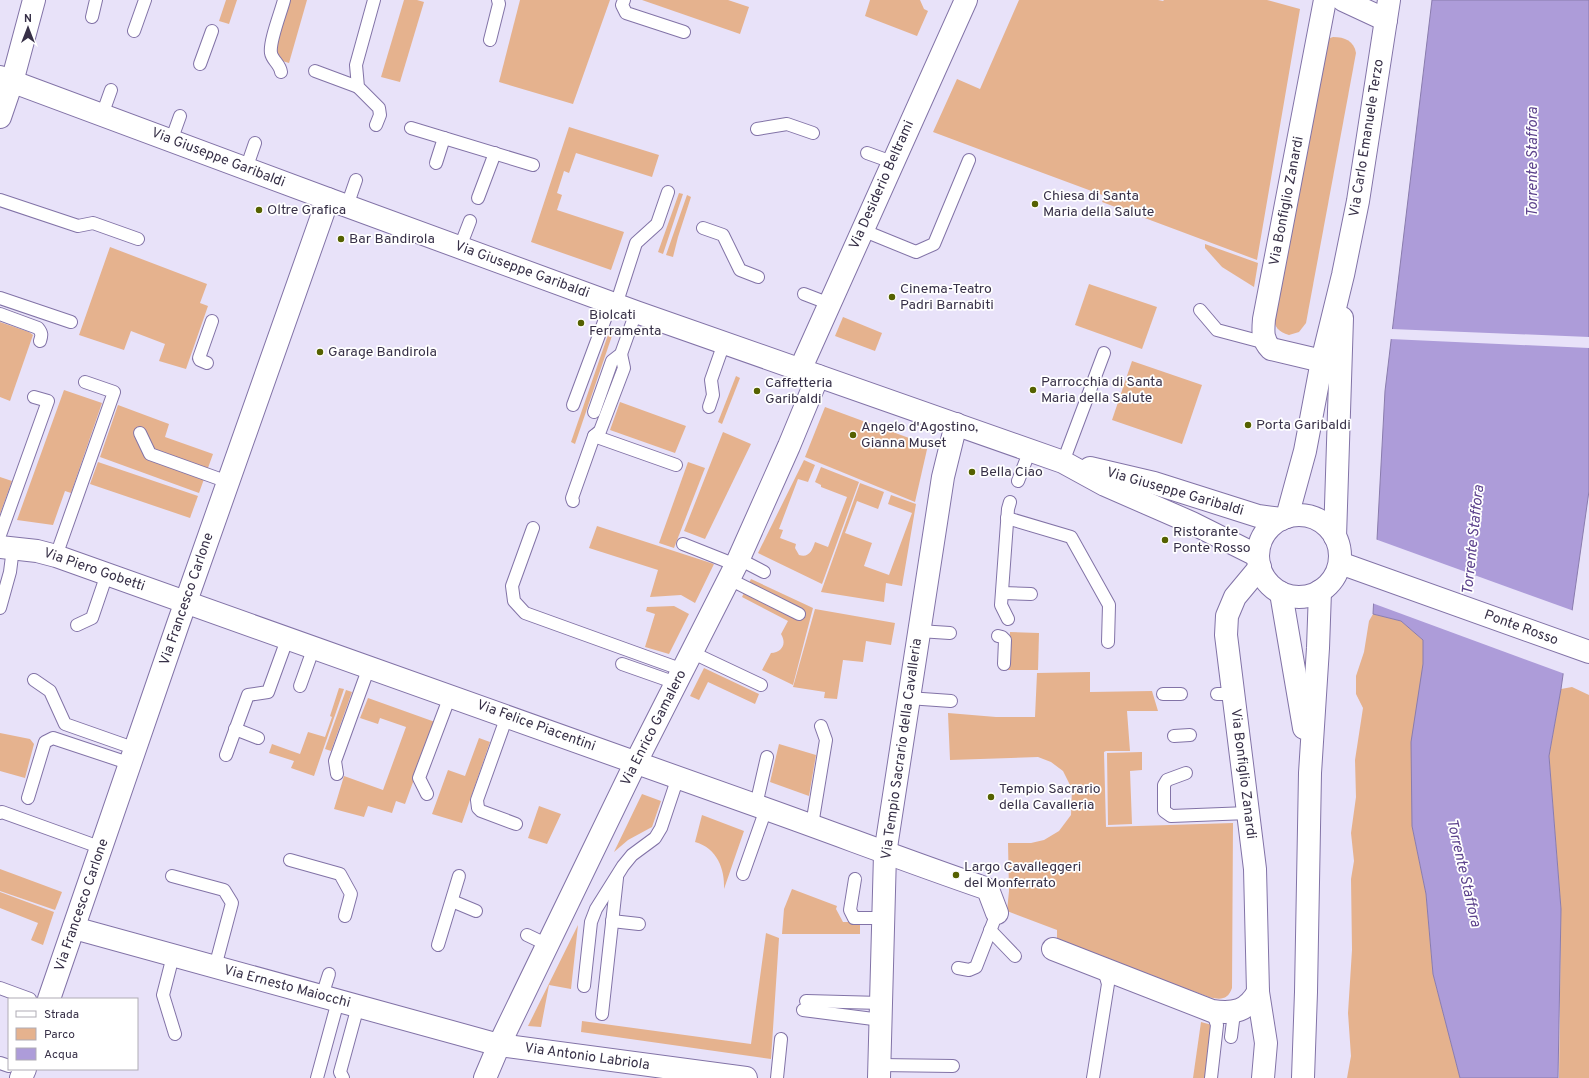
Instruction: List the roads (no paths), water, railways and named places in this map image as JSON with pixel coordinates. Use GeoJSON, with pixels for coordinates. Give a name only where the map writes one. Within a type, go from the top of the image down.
{"type":"FeatureCollection","features":[{"type":"Feature","properties":{"kind":"street"},"geometry":{"type":"LineString","coordinates":[[0,116],[6,79],[34,0]]}},
{"type":"Feature","properties":{"kind":"street","name":"Via Desiderio Beltrami"},"geometry":{"type":"LineString","coordinates":[[809,373],[830,304],[892,162],[966,0]]}},
{"type":"Feature","properties":{"kind":"street","name":"Via Bonfiglio Zanardi"},"geometry":{"type":"LineString","coordinates":[[1266,343],[1263,332],[1264,319],[1325,0]]}},
{"type":"Feature","properties":{"kind":"street"},"geometry":{"type":"LineString","coordinates":[[1343,0],[1388,10]]}},
{"type":"Feature","properties":{"kind":"street","name":"Via Carlo Emanuele Terzo"},"geometry":{"type":"LineString","coordinates":[[1285,518],[1304,451],[1322,361],[1343,275],[1358,201],[1388,10]]}},
{"type":"Feature","properties":{"kind":"street","name":"Via Giuseppe Garibaldi"},"geometry":{"type":"LineString","coordinates":[[6,79],[337,203],[636,312],[1066,463],[1154,483],[1258,516],[1285,518]]}},
{"type":"Feature","properties":{"kind":"street","name":"Via Francesco Carlone"},"geometry":{"type":"LineString","coordinates":[[50,998],[228,482],[257,381],[337,203]]}},
{"type":"Feature","properties":{"kind":"street","name":"Via Carlo Emanuele Terzo"},"geometry":{"type":"LineString","coordinates":[[1335,537],[1343,275]]}},
{"type":"Feature","properties":{"kind":"street"},"geometry":{"type":"LineString","coordinates":[[1266,343],[1271,349],[1279,352],[1322,361]]}},
{"type":"Feature","properties":{"kind":"street","name":"Via Enrico Gamalero"},"geometry":{"type":"LineString","coordinates":[[485,1078],[499,1045],[636,762],[734,568],[789,446],[809,373]]}},
{"type":"Feature","properties":{"kind":"street","name":"Via Tempio Sacrario della Cavalleria"},"geometry":{"type":"LineString","coordinates":[[879,1072],[885,854],[943,477],[956,424]]}},
{"type":"Feature","properties":{"kind":"street","name":"Via Giuseppe Garibaldi"},"geometry":{"type":"LineString","coordinates":[[1066,463],[1105,485],[1192,523],[1259,562]]}},
{"type":"Feature","properties":{"kind":"street","name":"Via Giuseppe Garibaldi"},"geometry":{"type":"LineString","coordinates":[[1258,516],[1271,513],[1278,509],[1295,486]]}},
{"type":"Feature","properties":{"kind":"street"},"geometry":{"type":"LineString","coordinates":[[1306,516],[1315,519],[1330,529],[1335,537],[1348,566],[1336,574],[1330,584],[1320,591],[1301,597],[1281,593],[1264,578],[1259,562],[1260,545],[1265,534],[1273,526],[1285,518],[1306,516]]}},
{"type":"Feature","properties":{"kind":"street","name":"Via Piero Gobetti"},"geometry":{"type":"LineString","coordinates":[[4,543],[56,556],[186,601]]}},
{"type":"Feature","properties":{"kind":"street","name":"Via Bonfiglio Zanardi"},"geometry":{"type":"LineString","coordinates":[[1259,562],[1235,597],[1228,616],[1226,635],[1225,694],[1248,813],[1255,869],[1258,992],[1266,1043],[1263,1078]]}},
{"type":"Feature","properties":{"kind":"street","name":"Ponte Rosso"},"geometry":{"type":"LineString","coordinates":[[1348,566],[1589,652]]}},
{"type":"Feature","properties":{"kind":"street"},"geometry":{"type":"LineString","coordinates":[[1303,1078],[1310,773],[1320,591]]}},
{"type":"Feature","properties":{"kind":"street"},"geometry":{"type":"LineString","coordinates":[[1281,593],[1307,742],[1310,773]]}},
{"type":"Feature","properties":{"kind":"street","name":"Via Felice Piacentini"},"geometry":{"type":"LineString","coordinates":[[186,601],[862,843],[885,854]]}},
{"type":"Feature","properties":{"kind":"street"},"geometry":{"type":"LineString","coordinates":[[885,854],[985,888],[989,892],[994,922]]}},
{"type":"Feature","properties":{"kind":"street","name":"Via Ernesto Maiocchi"},"geometry":{"type":"LineString","coordinates":[[74,928],[499,1045]]}},
{"type":"Feature","properties":{"kind":"street"},"geometry":{"type":"LineString","coordinates":[[1053,950],[1220,1012],[1234,1012],[1246,1008],[1258,992]]}},
{"type":"Feature","properties":{"kind":"street","name":"Via Antonio Labriola"},"geometry":{"type":"LineString","coordinates":[[499,1045],[746,1078]]}},
{"type":"Feature","properties":{"kind":"lane"},"geometry":{"type":"LineString","coordinates":[[92,17],[96,0]]}},
{"type":"Feature","properties":{"kind":"lane"},"geometry":{"type":"LineString","coordinates":[[134,31],[145,0]]}},
{"type":"Feature","properties":{"kind":"lane"},"geometry":{"type":"LineString","coordinates":[[281,72],[280,67],[273,59],[271,46],[284,0]]}},
{"type":"Feature","properties":{"kind":"lane"},"geometry":{"type":"LineString","coordinates":[[358,87],[356,65],[374,0]]}},
{"type":"Feature","properties":{"kind":"lane"},"geometry":{"type":"LineString","coordinates":[[490,40],[499,4],[498,0]]}},
{"type":"Feature","properties":{"kind":"lane"},"geometry":{"type":"LineString","coordinates":[[624,0],[622,5],[626,13],[684,32]]}},
{"type":"Feature","properties":{"kind":"lane"},"geometry":{"type":"LineString","coordinates":[[200,64],[212,31]]}},
{"type":"Feature","properties":{"kind":"lane"},"geometry":{"type":"LineString","coordinates":[[315,71],[358,87],[379,108],[380,115],[376,125]]}},
{"type":"Feature","properties":{"kind":"lane"},"geometry":{"type":"LineString","coordinates":[[102,115],[111,90]]}},
{"type":"Feature","properties":{"kind":"lane"},"geometry":{"type":"LineString","coordinates":[[171,141],[180,116]]}},
{"type":"Feature","properties":{"kind":"lane"},"geometry":{"type":"LineString","coordinates":[[757,129],[787,124],[813,133]]}},
{"type":"Feature","properties":{"kind":"lane"},"geometry":{"type":"LineString","coordinates":[[411,128],[533,165]]}},
{"type":"Feature","properties":{"kind":"lane"},"geometry":{"type":"LineString","coordinates":[[436,163],[444,138]]}},
{"type":"Feature","properties":{"kind":"lane"},"geometry":{"type":"LineString","coordinates":[[246,169],[255,143]]}},
{"type":"Feature","properties":{"kind":"lane"},"geometry":{"type":"LineString","coordinates":[[867,153],[892,162]]}},
{"type":"Feature","properties":{"kind":"lane"},"geometry":{"type":"LineString","coordinates":[[478,198],[495,154]]}},
{"type":"Feature","properties":{"kind":"lane"},"geometry":{"type":"LineString","coordinates":[[862,230],[916,252],[934,244],[969,160]]}},
{"type":"Feature","properties":{"kind":"lane"},"geometry":{"type":"LineString","coordinates":[[337,203],[356,180]]}},
{"type":"Feature","properties":{"kind":"lane"},"geometry":{"type":"LineString","coordinates":[[573,405],[614,304],[636,243],[657,224],[668,192]]}},
{"type":"Feature","properties":{"kind":"lane"},"geometry":{"type":"LineString","coordinates":[[0,200],[78,226],[93,223],[138,239]]}},
{"type":"Feature","properties":{"kind":"lane"},"geometry":{"type":"LineString","coordinates":[[460,247],[470,221]]}},
{"type":"Feature","properties":{"kind":"lane"},"geometry":{"type":"LineString","coordinates":[[703,228],[723,235],[740,270],[758,277]]}},
{"type":"Feature","properties":{"kind":"lane"},"geometry":{"type":"LineString","coordinates":[[804,294],[830,304]]}},
{"type":"Feature","properties":{"kind":"lane"},"geometry":{"type":"LineString","coordinates":[[0,298],[71,322]]}},
{"type":"Feature","properties":{"kind":"lane"},"geometry":{"type":"LineString","coordinates":[[1200,310],[1217,330],[1266,343]]}},
{"type":"Feature","properties":{"kind":"lane"},"geometry":{"type":"LineString","coordinates":[[573,501],[572,498],[594,436],[600,431],[624,368],[621,354],[636,312]]}},
{"type":"Feature","properties":{"kind":"lane"},"geometry":{"type":"LineString","coordinates":[[0,314],[38,328],[42,336],[40,341]]}},
{"type":"Feature","properties":{"kind":"lane"},"geometry":{"type":"LineString","coordinates":[[207,363],[199,358],[212,321]]}},
{"type":"Feature","properties":{"kind":"lane"},"geometry":{"type":"LineString","coordinates":[[709,407],[713,395],[710,380],[724,343]]}},
{"type":"Feature","properties":{"kind":"lane"},"geometry":{"type":"LineString","coordinates":[[1066,463],[1104,353]]}},
{"type":"Feature","properties":{"kind":"lane"},"geometry":{"type":"LineString","coordinates":[[594,412],[612,361],[621,354]]}},
{"type":"Feature","properties":{"kind":"lane"},"geometry":{"type":"LineString","coordinates":[[56,556],[114,392],[85,382]]}},
{"type":"Feature","properties":{"kind":"lane"},"geometry":{"type":"LineString","coordinates":[[0,608],[10,572],[4,543],[48,401],[34,397]]}},
{"type":"Feature","properties":{"kind":"lane"},"geometry":{"type":"LineString","coordinates":[[140,433],[150,454],[228,482]]}},
{"type":"Feature","properties":{"kind":"lane"},"geometry":{"type":"LineString","coordinates":[[594,436],[676,465]]}},
{"type":"Feature","properties":{"kind":"lane"},"geometry":{"type":"LineString","coordinates":[[1018,481],[1030,450]]}},
{"type":"Feature","properties":{"kind":"lane"},"geometry":{"type":"LineString","coordinates":[[1008,619],[1001,605],[1007,518],[1010,502]]}},
{"type":"Feature","properties":{"kind":"lane"},"geometry":{"type":"LineString","coordinates":[[1007,518],[1071,536],[1109,604],[1108,642]]}},
{"type":"Feature","properties":{"kind":"lane"},"geometry":{"type":"LineString","coordinates":[[533,528],[512,586],[514,601],[525,613],[683,668],[761,685]]}},
{"type":"Feature","properties":{"kind":"lane"},"geometry":{"type":"LineString","coordinates":[[683,544],[734,568],[799,614]]}},
{"type":"Feature","properties":{"kind":"lane"},"geometry":{"type":"LineString","coordinates":[[734,568],[764,572]]}},
{"type":"Feature","properties":{"kind":"lane"},"geometry":{"type":"LineString","coordinates":[[77,625],[92,618],[108,574]]}},
{"type":"Feature","properties":{"kind":"lane"},"geometry":{"type":"LineString","coordinates":[[1002,593],[1031,594]]}},
{"type":"Feature","properties":{"kind":"lane"},"geometry":{"type":"LineString","coordinates":[[919,632],[950,633]]}},
{"type":"Feature","properties":{"kind":"lane"},"geometry":{"type":"LineString","coordinates":[[998,636],[1005,640],[1004,664]]}},
{"type":"Feature","properties":{"kind":"lane"},"geometry":{"type":"LineString","coordinates":[[226,755],[248,695],[268,692],[288,637]]}},
{"type":"Feature","properties":{"kind":"lane"},"geometry":{"type":"LineString","coordinates":[[300,686],[314,647]]}},
{"type":"Feature","properties":{"kind":"lane"},"geometry":{"type":"LineString","coordinates":[[622,664],[683,668]]}},
{"type":"Feature","properties":{"kind":"lane"},"geometry":{"type":"LineString","coordinates":[[337,774],[334,761],[369,667]]}},
{"type":"Feature","properties":{"kind":"lane"},"geometry":{"type":"LineString","coordinates":[[34,680],[50,691],[65,724],[133,756]]}},
{"type":"Feature","properties":{"kind":"lane"},"geometry":{"type":"LineString","coordinates":[[1163,694],[1181,694]]}},
{"type":"Feature","properties":{"kind":"lane"},"geometry":{"type":"LineString","coordinates":[[426,794],[419,778],[450,696]]}},
{"type":"Feature","properties":{"kind":"lane"},"geometry":{"type":"LineString","coordinates":[[908,698],[951,701]]}},
{"type":"Feature","properties":{"kind":"lane"},"geometry":{"type":"LineString","coordinates":[[507,716],[477,800],[478,808],[481,812],[516,824]]}},
{"type":"Feature","properties":{"kind":"lane"},"geometry":{"type":"LineString","coordinates":[[812,825],[826,740],[821,726]]}},
{"type":"Feature","properties":{"kind":"lane"},"geometry":{"type":"LineString","coordinates":[[235,729],[258,738]]}},
{"type":"Feature","properties":{"kind":"lane"},"geometry":{"type":"LineString","coordinates":[[1174,736],[1190,735]]}},
{"type":"Feature","properties":{"kind":"lane"},"geometry":{"type":"LineString","coordinates":[[28,798],[45,742],[53,738],[133,756]]}},
{"type":"Feature","properties":{"kind":"lane"},"geometry":{"type":"LineString","coordinates":[[743,874],[761,807],[768,757]]}},
{"type":"Feature","properties":{"kind":"lane"},"geometry":{"type":"LineString","coordinates":[[1186,773],[1167,780],[1164,785],[1164,811],[1170,816],[1248,813]]}},
{"type":"Feature","properties":{"kind":"lane"},"geometry":{"type":"LineString","coordinates":[[584,986],[591,922],[596,909],[623,866],[632,855],[655,838],[661,828],[678,777]]}},
{"type":"Feature","properties":{"kind":"lane"},"geometry":{"type":"LineString","coordinates":[[0,813],[2,812],[102,848]]}},
{"type":"Feature","properties":{"kind":"lane"},"geometry":{"type":"LineString","coordinates":[[290,860],[340,874],[351,894],[345,916]]}},
{"type":"Feature","properties":{"kind":"lane"},"geometry":{"type":"LineString","coordinates":[[602,1014],[618,875]]}},
{"type":"Feature","properties":{"kind":"lane"},"geometry":{"type":"LineString","coordinates":[[172,876],[224,890],[232,903],[215,967]]}},
{"type":"Feature","properties":{"kind":"lane"},"geometry":{"type":"LineString","coordinates":[[438,945],[459,876]]}},
{"type":"Feature","properties":{"kind":"lane"},"geometry":{"type":"LineString","coordinates":[[855,879],[850,910],[854,918],[883,918]]}},
{"type":"Feature","properties":{"kind":"lane"},"geometry":{"type":"LineString","coordinates":[[452,900],[476,911]]}},
{"type":"Feature","properties":{"kind":"lane"},"geometry":{"type":"LineString","coordinates":[[612,921],[639,924]]}},
{"type":"Feature","properties":{"kind":"lane"},"geometry":{"type":"LineString","coordinates":[[994,922],[1015,956]]}},
{"type":"Feature","properties":{"kind":"lane"},"geometry":{"type":"LineString","coordinates":[[958,968],[969,970],[976,967],[994,922]]}},
{"type":"Feature","properties":{"kind":"lane"},"geometry":{"type":"LineString","coordinates":[[527,935],[548,945]]}},
{"type":"Feature","properties":{"kind":"lane"},"geometry":{"type":"LineString","coordinates":[[174,956],[163,995],[175,1034]]}},
{"type":"Feature","properties":{"kind":"lane"},"geometry":{"type":"LineString","coordinates":[[1094,1078],[1108,984],[1104,970]]}},
{"type":"Feature","properties":{"kind":"lane"},"geometry":{"type":"LineString","coordinates":[[329,974],[339,1001],[340,1072],[343,1078]]}},
{"type":"Feature","properties":{"kind":"lane"},"geometry":{"type":"LineString","coordinates":[[0,988],[27,998]]}},
{"type":"Feature","properties":{"kind":"lane"},"geometry":{"type":"LineString","coordinates":[[317,1078],[339,1001]]}},
{"type":"Feature","properties":{"kind":"lane"},"geometry":{"type":"LineString","coordinates":[[881,1012],[804,1005],[881,1012]]}},
{"type":"Feature","properties":{"kind":"lane"},"geometry":{"type":"LineString","coordinates":[[1211,1078],[1217,1025],[1220,1012],[1233,1021],[1231,1037]]}},
{"type":"Feature","properties":{"kind":"lane"},"geometry":{"type":"LineString","coordinates":[[777,1078],[781,1040]]}},
{"type":"Feature","properties":{"kind":"lane"},"geometry":{"type":"LineString","coordinates":[[879,1072],[953,1066]]}},
{"type":"Feature","properties":{"kind":"water","name":"Torrente Staffora"},"geometry":{"type":"Polygon","coordinates":[[[1432,0],[1589,0],[1589,491],[1561,689],[1549,756],[1561,909],[1558,1078],[1460,1078],[1433,974],[1426,894],[1412,826],[1411,742],[1423,664],[1423,640],[1401,621],[1373,614],[1385,391],[1432,0]]]}},
{"type":"Feature","properties":{"kind":"place","name":"Chiesa di Santa Maria della Salute"},"geometry":{"type":"Point","coordinates":[1035,204]}},
{"type":"Feature","properties":{"kind":"place","name":"Oltre Grafica"},"geometry":{"type":"Point","coordinates":[259,210]}},
{"type":"Feature","properties":{"kind":"place","name":"Bar Bandirola"},"geometry":{"type":"Point","coordinates":[341,239]}},
{"type":"Feature","properties":{"kind":"place","name":"Cinema-Teatro Padri Barnabiti"},"geometry":{"type":"Point","coordinates":[892,297]}},
{"type":"Feature","properties":{"kind":"place","name":"Biolcati Ferramenta"},"geometry":{"type":"Point","coordinates":[581,323]}},
{"type":"Feature","properties":{"kind":"place","name":"Garage Bandirola"},"geometry":{"type":"Point","coordinates":[320,352]}},
{"type":"Feature","properties":{"kind":"place","name":"Parrocchia di Santa Maria della Salute"},"geometry":{"type":"Point","coordinates":[1033,390]}},
{"type":"Feature","properties":{"kind":"place","name":"Caffetteria Garibaldi"},"geometry":{"type":"Point","coordinates":[757,391]}},
{"type":"Feature","properties":{"kind":"place","name":"Porta Garibaldi"},"geometry":{"type":"Point","coordinates":[1248,425]}},
{"type":"Feature","properties":{"kind":"place","name":"Angelo d'Agostino, Gianna Muset"},"geometry":{"type":"Point","coordinates":[853,435]}},
{"type":"Feature","properties":{"kind":"place","name":"Bella Ciao"},"geometry":{"type":"Point","coordinates":[972,472]}},
{"type":"Feature","properties":{"kind":"place","name":"Ristorante Ponte Rosso"},"geometry":{"type":"Point","coordinates":[1165,540]}},
{"type":"Feature","properties":{"kind":"place","name":"Tempio Sacrario della Cavalleria"},"geometry":{"type":"Point","coordinates":[991,797]}},
{"type":"Feature","properties":{"kind":"place","name":"Largo Cavalleggeri del Monferrato"},"geometry":{"type":"Point","coordinates":[956,875]}}]}
